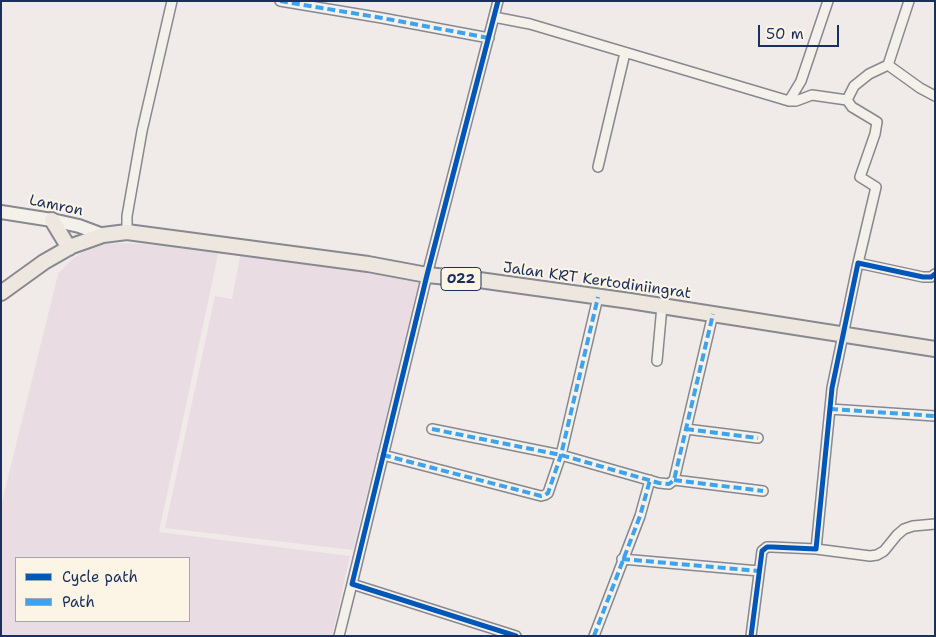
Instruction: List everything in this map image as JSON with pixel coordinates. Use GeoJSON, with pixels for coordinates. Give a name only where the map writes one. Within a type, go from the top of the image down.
{"type":"FeatureCollection","features":[{"type":"Feature","properties":{"kind":"main road"},"geometry":{"type":"LineString","coordinates":[[52,220],[69,248]]}},
{"type":"Feature","properties":{"kind":"main road","name":"Jalan KRT Kertodiniingrat"},"geometry":{"type":"LineString","coordinates":[[1,292],[44,262],[69,248],[103,235],[127,232],[662,306],[935,349]]}},
{"type":"Feature","properties":{"kind":"street"},"geometry":{"type":"LineString","coordinates":[[127,232],[127,216],[142,131],[172,1]]}},
{"type":"Feature","properties":{"kind":"street"},"geometry":{"type":"LineString","coordinates":[[280,1],[302,3],[488,38]]}},
{"type":"Feature","properties":{"kind":"street"},"geometry":{"type":"LineString","coordinates":[[339,636],[427,275],[498,1]]}},
{"type":"Feature","properties":{"kind":"street"},"geometry":{"type":"LineString","coordinates":[[789,101],[801,80],[828,1]]}},
{"type":"Feature","properties":{"kind":"street"},"geometry":{"type":"LineString","coordinates":[[847,100],[854,86],[861,80],[888,65],[910,1]]}},
{"type":"Feature","properties":{"kind":"street"},"geometry":{"type":"LineString","coordinates":[[494,17],[530,24],[789,101],[812,96],[847,100]]}},
{"type":"Feature","properties":{"kind":"street"},"geometry":{"type":"LineString","coordinates":[[598,167],[625,53]]}},
{"type":"Feature","properties":{"kind":"street"},"geometry":{"type":"LineString","coordinates":[[888,65],[920,88],[935,96]]}},
{"type":"Feature","properties":{"kind":"street"},"geometry":{"type":"LineString","coordinates":[[816,549],[832,388],[876,187],[860,177],[875,134],[877,122],[852,108],[847,100]]}},
{"type":"Feature","properties":{"kind":"street","name":"Lamron"},"geometry":{"type":"LineString","coordinates":[[1,212],[80,226],[103,235]]}},
{"type":"Feature","properties":{"kind":"street"},"geometry":{"type":"LineString","coordinates":[[858,263],[923,277],[931,277],[935,274]]}},
{"type":"Feature","properties":{"kind":"street"},"geometry":{"type":"LineString","coordinates":[[383,455],[541,496],[548,493],[561,455],[598,297]]}},
{"type":"Feature","properties":{"kind":"street"},"geometry":{"type":"LineString","coordinates":[[657,361],[662,306]]}},
{"type":"Feature","properties":{"kind":"street"},"geometry":{"type":"LineString","coordinates":[[432,429],[561,455],[669,484],[674,480],[713,314]]}},
{"type":"Feature","properties":{"kind":"street"},"geometry":{"type":"LineString","coordinates":[[830,409],[935,416]]}},
{"type":"Feature","properties":{"kind":"street"},"geometry":{"type":"LineString","coordinates":[[686,429],[758,438]]}},
{"type":"Feature","properties":{"kind":"street"},"geometry":{"type":"LineString","coordinates":[[594,636],[638,520],[650,480]]}},
{"type":"Feature","properties":{"kind":"street"},"geometry":{"type":"LineString","coordinates":[[674,480],[763,491]]}},
{"type":"Feature","properties":{"kind":"street"},"geometry":{"type":"LineString","coordinates":[[752,636],[761,556],[766,547],[816,549],[870,556],[884,551],[896,535],[904,529],[913,526],[935,524]]}},
{"type":"Feature","properties":{"kind":"street"},"geometry":{"type":"LineString","coordinates":[[622,559],[759,571]]}},
{"type":"Feature","properties":{"kind":"street"},"geometry":{"type":"LineString","coordinates":[[352,584],[516,636]]}},
{"type":"Feature","properties":{"kind":"shaded area"},"geometry":{"type":"Polygon","coordinates":[[[129,243],[219,250],[159,532],[350,556],[332,636],[1,636],[1,506],[58,274],[72,259],[88,249],[105,244],[129,243]]]}},
{"type":"Feature","properties":{"kind":"shaded area"},"geometry":{"type":"Polygon","coordinates":[[[241,252],[420,281],[353,550],[165,528],[215,296],[232,299],[241,252]]]}},
{"type":"Feature","properties":{"kind":"marked path"},"geometry":{"type":"LineString","coordinates":[[280,1],[489,38]]}},
{"type":"Feature","properties":{"kind":"marked path"},"geometry":{"type":"LineString","coordinates":[[383,455],[541,496],[548,493],[561,455],[598,297]]}},
{"type":"Feature","properties":{"kind":"marked path"},"geometry":{"type":"LineString","coordinates":[[432,429],[561,455],[659,483],[669,484],[674,480],[713,314]]}},
{"type":"Feature","properties":{"kind":"marked path"},"geometry":{"type":"LineString","coordinates":[[830,409],[935,416]]}},
{"type":"Feature","properties":{"kind":"marked path"},"geometry":{"type":"LineString","coordinates":[[686,429],[758,438]]}},
{"type":"Feature","properties":{"kind":"marked path"},"geometry":{"type":"LineString","coordinates":[[594,636],[640,516],[650,480]]}},
{"type":"Feature","properties":{"kind":"marked path"},"geometry":{"type":"LineString","coordinates":[[674,480],[763,491]]}},
{"type":"Feature","properties":{"kind":"marked path"},"geometry":{"type":"LineString","coordinates":[[622,559],[759,571]]}},
{"type":"Feature","properties":{"kind":"cycle path"},"geometry":{"type":"LineString","coordinates":[[498,1],[427,275],[352,584],[516,636]]}},
{"type":"Feature","properties":{"kind":"cycle path"},"geometry":{"type":"LineString","coordinates":[[751,636],[762,551],[767,547],[816,549],[832,388],[858,263],[923,277],[931,277],[935,274]]}}]}
